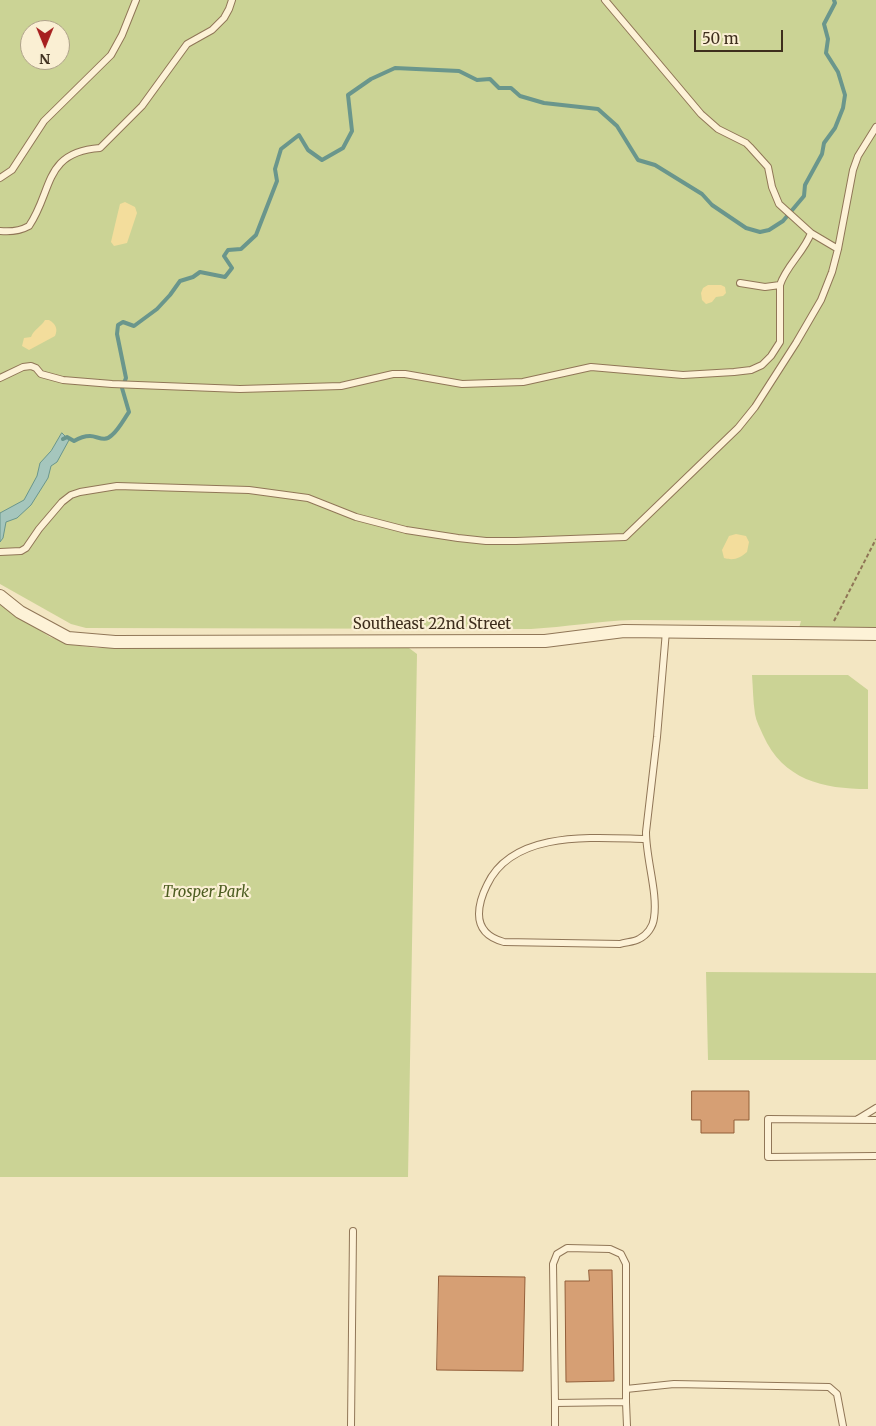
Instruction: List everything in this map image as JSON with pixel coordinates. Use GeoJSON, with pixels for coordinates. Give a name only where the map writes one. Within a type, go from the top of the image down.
{"type":"FeatureCollection","features":[{"type":"Feature","properties":{"kind":"street","name":"Southeast 22nd Street"},"geometry":{"type":"LineString","coordinates":[[0,596],[20,612],[68,638],[115,642],[218,640],[302,643],[426,640],[521,641],[624,631],[876,634]]}},
{"type":"Feature","properties":{"kind":"lane"},"geometry":{"type":"LineString","coordinates":[[0,178],[12,170],[44,121],[111,55],[122,35],[136,0]]}},
{"type":"Feature","properties":{"kind":"lane"},"geometry":{"type":"LineString","coordinates":[[0,231],[22,230],[29,226],[53,173],[59,165],[83,149],[100,148],[142,106],[187,44],[212,30],[224,18],[232,0]]}},
{"type":"Feature","properties":{"kind":"lane"},"geometry":{"type":"LineString","coordinates":[[606,0],[701,114],[718,129],[746,143],[768,167],[772,187],[779,204],[811,233],[838,249]]}},
{"type":"Feature","properties":{"kind":"lane"},"geometry":{"type":"LineString","coordinates":[[0,552],[21,551],[26,548],[38,529],[62,502],[71,495],[116,486],[249,490],[308,498],[356,517],[406,530],[486,541],[624,537],[738,428],[755,407],[796,343],[821,300],[832,272],[853,170],[858,156],[876,127]]}},
{"type":"Feature","properties":{"kind":"lane"},"geometry":{"type":"LineString","coordinates":[[0,378],[23,367],[31,366],[36,368],[41,374],[63,380],[142,386],[240,388],[341,386],[393,374],[405,374],[462,384],[523,382],[591,367],[683,374],[751,370],[762,365],[771,356],[780,342],[780,285],[782,278],[806,245],[811,233]]}},
{"type":"Feature","properties":{"kind":"lane"},"geometry":{"type":"LineString","coordinates":[[740,283],[765,287],[780,285]]}},
{"type":"Feature","properties":{"kind":"lane"},"geometry":{"type":"LineString","coordinates":[[646,839],[584,838],[561,840],[542,844],[518,853],[506,860],[490,876],[479,904],[479,918],[482,929],[495,940],[504,942],[620,944],[638,940],[650,930],[654,917],[653,892],[646,839],[666,631]]}},
{"type":"Feature","properties":{"kind":"lane"},"geometry":{"type":"LineString","coordinates":[[858,1120],[876,1108]]}},
{"type":"Feature","properties":{"kind":"lane"},"geometry":{"type":"LineString","coordinates":[[876,1120],[768,1119],[768,1157],[876,1156]]}},
{"type":"Feature","properties":{"kind":"lane"},"geometry":{"type":"LineString","coordinates":[[351,1426],[353,1231]]}},
{"type":"Feature","properties":{"kind":"lane"},"geometry":{"type":"LineString","coordinates":[[555,1426],[553,1264],[557,1254],[567,1248],[610,1248],[620,1254],[626,1264],[627,1426]]}},
{"type":"Feature","properties":{"kind":"lane"},"geometry":{"type":"LineString","coordinates":[[626,1389],[674,1384],[829,1387],[837,1394],[843,1426]]}},
{"type":"Feature","properties":{"kind":"lane"},"geometry":{"type":"LineString","coordinates":[[554,1402],[626,1402]]}},
{"type":"Feature","properties":{"kind":"path"},"geometry":{"type":"LineString","coordinates":[[824,634],[833,622],[876,539]]}},
{"type":"Feature","properties":{"kind":"green space"},"geometry":{"type":"Polygon","coordinates":[[[0,0],[876,0],[876,628],[799,628],[801,621],[633,620],[531,629],[86,628],[71,624],[0,584],[0,0]]]}},
{"type":"Feature","properties":{"kind":"green space","name":"Trosper Park"},"geometry":{"type":"Polygon","coordinates":[[[0,604],[50,637],[73,645],[97,648],[409,648],[417,654],[408,1177],[0,1177],[0,604]]]}},
{"type":"Feature","properties":{"kind":"green space"},"geometry":{"type":"Polygon","coordinates":[[[752,675],[848,675],[868,690],[868,789],[851,789],[820,784],[793,772],[782,762],[771,750],[756,719],[752,675]]]}},
{"type":"Feature","properties":{"kind":"green space"},"geometry":{"type":"Polygon","coordinates":[[[706,972],[876,973],[876,1060],[708,1060],[706,972]]]}},
{"type":"Feature","properties":{"kind":"sand"},"geometry":{"type":"Polygon","coordinates":[[[125,202],[135,207],[137,213],[127,243],[114,246],[111,242],[120,204],[125,202]]]}},
{"type":"Feature","properties":{"kind":"sand"},"geometry":{"type":"Polygon","coordinates":[[[708,285],[721,285],[725,287],[726,293],[706,304],[702,300],[701,293],[703,288],[708,285]]]}},
{"type":"Feature","properties":{"kind":"sand"},"geometry":{"type":"Polygon","coordinates":[[[45,320],[49,320],[55,325],[55,336],[29,350],[22,346],[24,338],[31,337],[45,320]]]}},
{"type":"Feature","properties":{"kind":"sand"},"geometry":{"type":"Polygon","coordinates":[[[736,534],[746,536],[749,542],[747,552],[737,558],[724,558],[722,550],[729,536],[736,534]]]}},
{"type":"Feature","properties":{"kind":"water"},"geometry":{"type":"Polygon","coordinates":[[[62,433],[69,440],[57,462],[51,466],[48,478],[31,505],[17,518],[6,522],[3,538],[0,542],[0,513],[24,500],[37,476],[40,463],[51,451],[62,433]]]}},
{"type":"Feature","properties":{"kind":"building"},"geometry":{"type":"Polygon","coordinates":[[[692,1091],[749,1091],[749,1120],[734,1120],[734,1133],[701,1133],[701,1120],[692,1120],[692,1091]]]}},
{"type":"Feature","properties":{"kind":"building"},"geometry":{"type":"Polygon","coordinates":[[[589,1270],[612,1270],[614,1381],[566,1382],[565,1281],[589,1281],[589,1270]]]}},
{"type":"Feature","properties":{"kind":"building"},"geometry":{"type":"Polygon","coordinates":[[[439,1276],[525,1277],[523,1371],[437,1370],[439,1276]]]}},
{"type":"Feature","properties":{"kind":"waterway"},"geometry":{"type":"LineString","coordinates":[[63,439],[67,437],[74,441],[90,436],[106,439],[117,430],[129,412],[122,388],[126,378],[117,334],[118,325],[123,322],[134,326],[157,309],[180,281],[193,277],[200,272],[225,277],[232,268],[224,256],[228,250],[241,249],[256,235],[277,181],[275,169],[281,149],[299,135],[308,150],[322,160],[343,148],[352,131],[348,95],[371,79],[395,68],[459,71],[477,80],[490,79],[499,88],[511,88],[520,96],[544,103],[598,109],[617,126],[638,160],[655,165],[702,194],[712,205],[746,228],[760,232],[769,230],[783,221],[804,196],[805,185],[822,154],[824,143],[835,128],[843,108],[845,95],[838,72],[826,53],[828,39],[824,24],[835,3],[834,0]]}}]}
